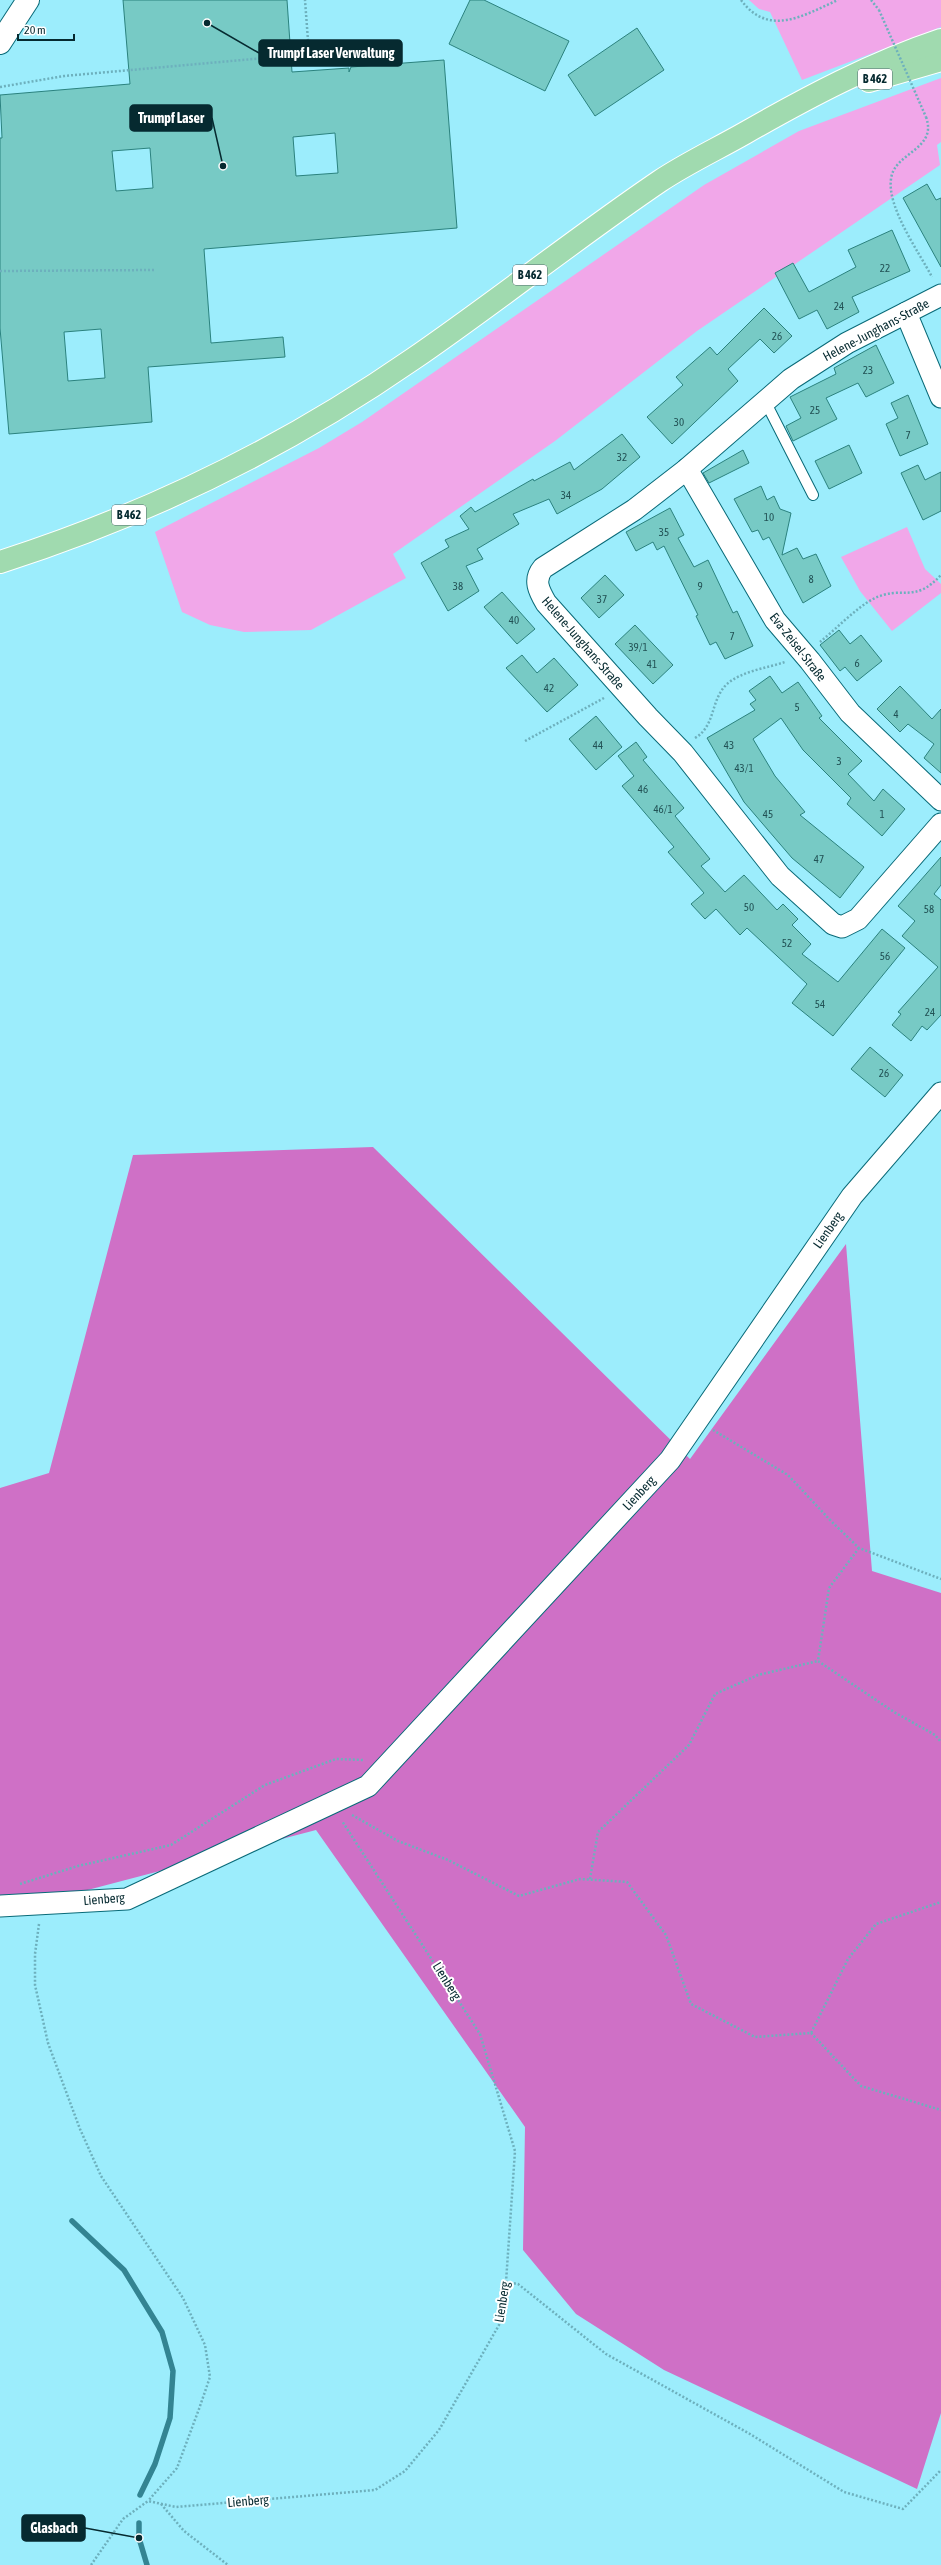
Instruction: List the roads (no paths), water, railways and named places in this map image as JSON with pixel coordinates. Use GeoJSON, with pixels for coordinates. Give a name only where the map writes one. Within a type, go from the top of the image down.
{"type":"FeatureCollection","features":[{"type":"Feature","properties":{"kind":"main road","name":"B 462"},"geometry":{"type":"LineString","coordinates":[[0,562],[58,543],[150,507],[234,468],[323,418],[412,360],[661,180],[809,97],[879,64],[941,40]]}},
{"type":"Feature","properties":{"kind":"main road","name":"B 462"},"geometry":{"type":"LineString","coordinates":[[809,97],[941,60]]}},
{"type":"Feature","properties":{"kind":"street"},"geometry":{"type":"LineString","coordinates":[[0,44],[28,0]]}},
{"type":"Feature","properties":{"kind":"street","name":"Helene-Junghans-Straße"},"geometry":{"type":"LineString","coordinates":[[938,288],[906,313],[847,343],[791,378],[688,469],[634,510],[549,564],[539,573],[538,587],[546,603],[622,689],[683,753],[780,876],[833,924],[842,927],[858,919],[941,824]]}},
{"type":"Feature","properties":{"kind":"street"},"geometry":{"type":"LineString","coordinates":[[906,313],[941,397]]}},
{"type":"Feature","properties":{"kind":"street","name":"Eva-Zeisel-Straße"},"geometry":{"type":"LineString","coordinates":[[688,469],[775,620],[810,661],[850,713],[941,800]]}},
{"type":"Feature","properties":{"kind":"street","name":"Lienberg"},"geometry":{"type":"LineString","coordinates":[[0,1906],[127,1899],[368,1786],[670,1460],[852,1196],[902,1140],[941,1093]]}},
{"type":"Feature","properties":{"kind":"lane"},"geometry":{"type":"LineString","coordinates":[[765,401],[814,494]]}},
{"type":"Feature","properties":{"kind":"waterway"},"geometry":{"type":"LineString","coordinates":[[72,2221],[124,2270],[162,2332],[173,2371],[170,2418],[155,2464],[140,2495]]}},
{"type":"Feature","properties":{"kind":"waterway"},"geometry":{"type":"LineString","coordinates":[[139,2523],[139,2538],[147,2565]]}},
{"type":"Feature","properties":{"kind":"place","name":"Trumpf Laser Verwaltung"},"geometry":{"type":"Point","coordinates":[207,23]}},
{"type":"Feature","properties":{"kind":"place","name":"Trumpf Laser"},"geometry":{"type":"Point","coordinates":[223,166]}},
{"type":"Feature","properties":{"kind":"place","name":"Glasbach"},"geometry":{"type":"Point","coordinates":[139,2538]}}]}
